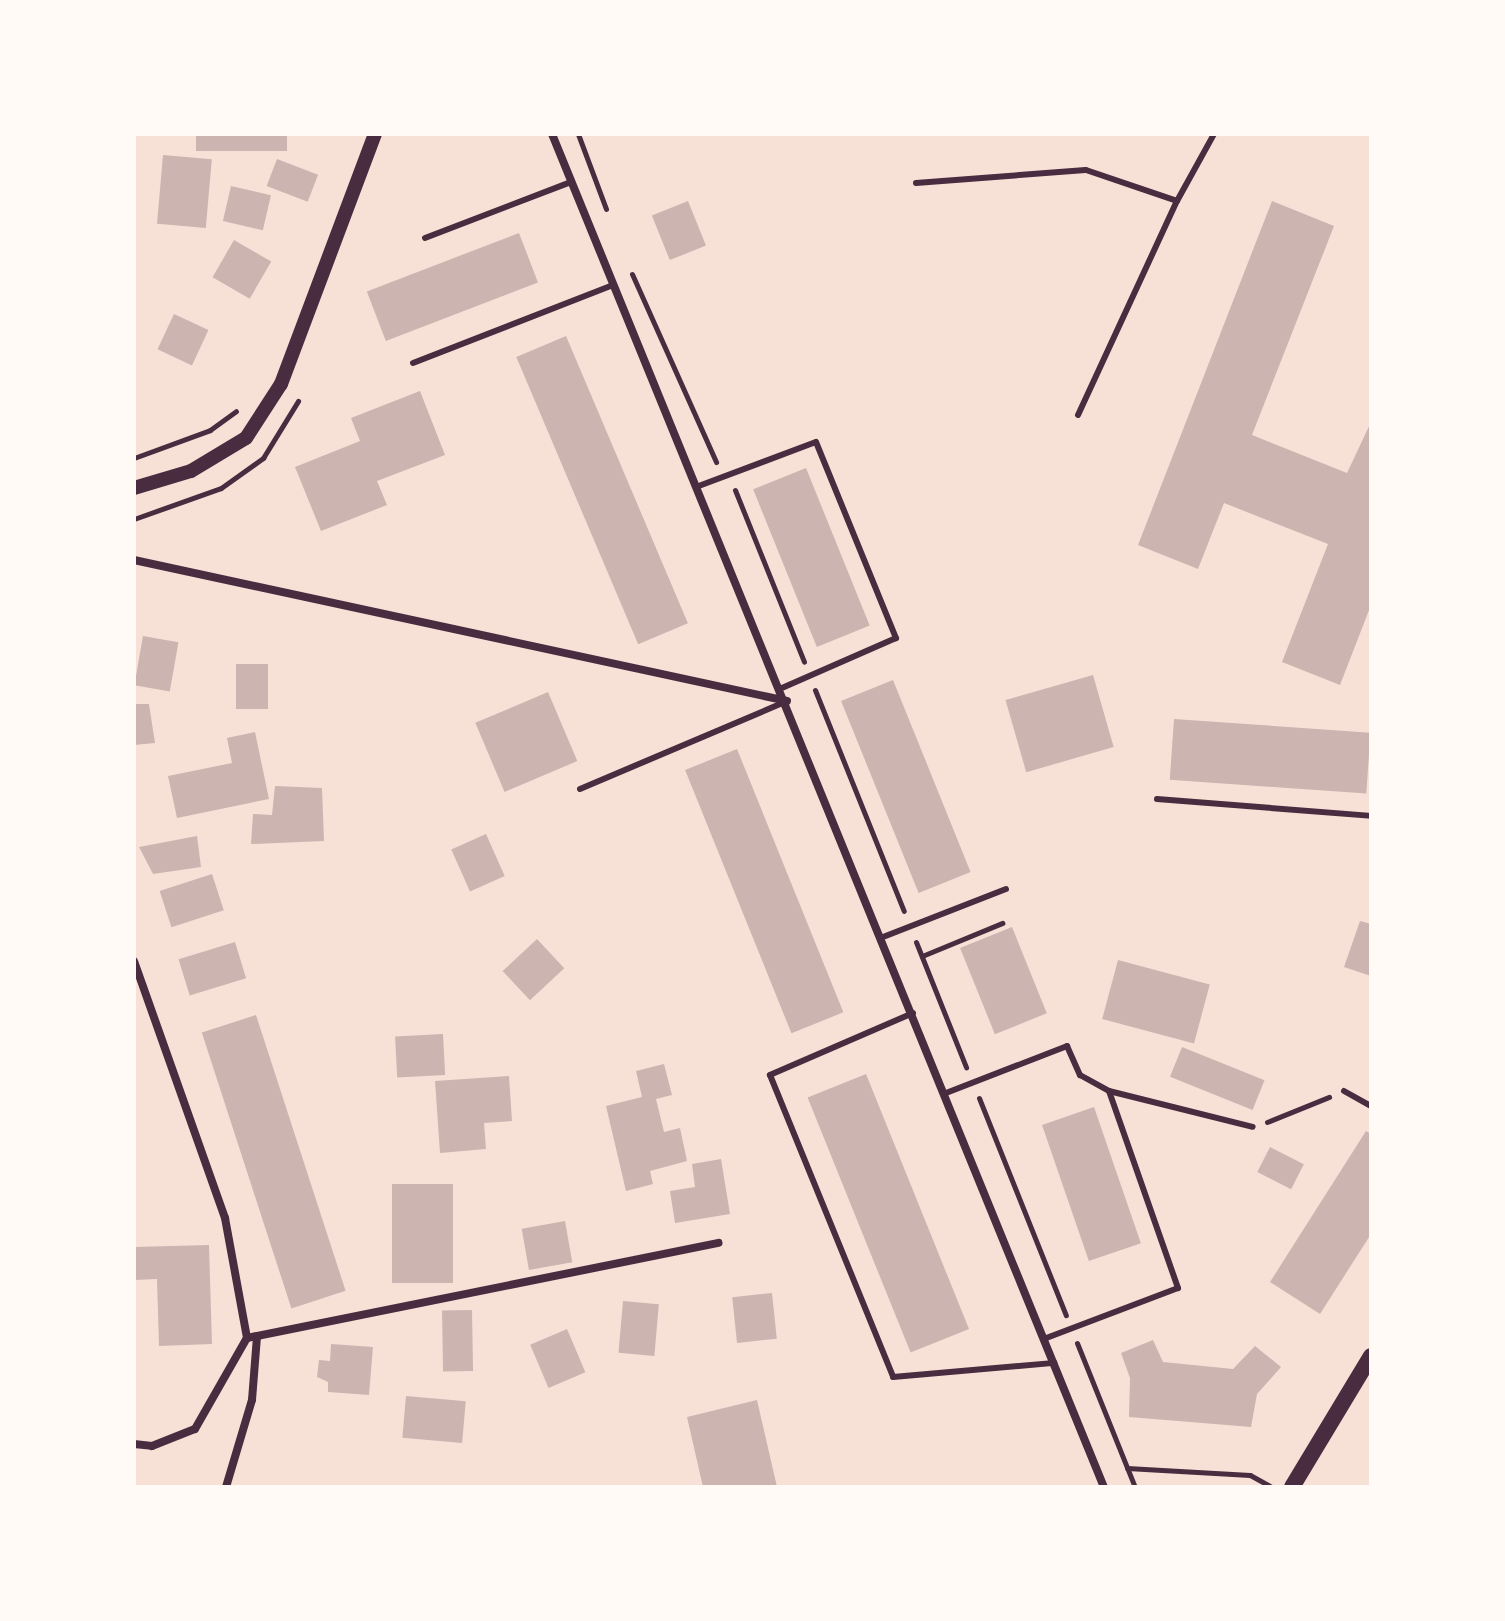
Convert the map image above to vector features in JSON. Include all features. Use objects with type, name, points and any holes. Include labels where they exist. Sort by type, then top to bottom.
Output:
[{"type":"main road","points":[[1292,1487],[1371,1356]]},
{"type":"street","points":[[134,488],[191,471],[246,438],[281,384],[375,134]]},
{"type":"street","points":[[552,134],[611,286],[782,688],[1104,1487]]},
{"type":"street","points":[[134,560],[787,701]]},
{"type":"street","points":[[134,961],[225,1218],[252,1337],[252,1400],[226,1487]]},
{"type":"street","points":[[134,1444],[152,1446],[195,1429],[252,1337],[719,1243]]},
{"type":"lane","points":[[1078,415],[1177,201],[1214,134]]},
{"type":"lane","points":[[916,183],[1086,170],[1177,201]]},
{"type":"lane","points":[[425,238],[571,182]]},
{"type":"lane","points":[[413,363],[611,286]]},
{"type":"lane","points":[[696,487],[816,442],[896,638],[782,688]]},
{"type":"lane","points":[[580,789],[787,701]]},
{"type":"lane","points":[[1157,799],[1371,816]]},
{"type":"lane","points":[[883,937],[1006,889]]},
{"type":"lane","points":[[913,1013],[770,1075],[893,1377],[1054,1363]]},
{"type":"lane","points":[[946,1093],[1067,1046],[1080,1075],[1109,1091],[1253,1127]]},
{"type":"lane","points":[[1044,1339],[1178,1288],[1109,1091]]},
{"type":"lane","points":[[1344,1091],[1371,1106]]},
{"type":"path","points":[[578,134],[608,215]]},
{"type":"path","points":[[631,272],[715,461],[729,476],[1135,1487]]},
{"type":"path","points":[[134,458],[210,430],[245,399]]},
{"type":"path","points":[[922,956],[1002,923]]},
{"type":"path","points":[[1253,1127],[1344,1091]]},
{"type":"path","points":[[1127,1468],[1250,1475],[1273,1487]]},
{"type":"building","points":[[196,134],[287,134],[287,151],[196,151]]},
{"type":"building","points":[[163,155],[212,159],[206,228],[157,224]]},
{"type":"building","points":[[277,159],[318,175],[308,202],[267,186]]},
{"type":"building","points":[[231,186],[271,195],[263,230],[223,221]]},
{"type":"building","points":[[688,201],[706,246],[670,260],[652,216]]},
{"type":"building","points":[[1272,201],[1334,226],[1252,435],[1347,473],[1371,422],[1371,605],[1340,685],[1282,662],[1328,544],[1224,503],[1198,569],[1138,545]]},
{"type":"building","points":[[519,233],[538,282],[386,341],[367,291]]},
{"type":"building","points":[[234,240],[271,262],[250,299],[213,277]]},
{"type":"building","points":[[174,314],[208,330],[192,365],[158,349]]},
{"type":"building","points":[[566,336],[688,623],[638,644],[516,357]]},
{"type":"building","points":[[420,391],[445,455],[377,481],[387,505],[321,531],[295,467],[360,441],[351,418]]},
{"type":"building","points":[[806,468],[870,626],[817,647],[753,489]]},
{"type":"building","points":[[143,636],[178,642],[170,691],[134,685]]},
{"type":"building","points":[[236,664],[268,664],[268,709],[236,709]]},
{"type":"building","points":[[1093,675],[1114,747],[1026,772],[1006,700]]},
{"type":"building","points":[[893,680],[971,872],[919,893],[841,701]]},
{"type":"building","points":[[548,692],[577,761],[505,792],[475,723]]},
{"type":"building","points":[[134,704],[149,704],[155,743],[134,745]]},
{"type":"building","points":[[1174,719],[1371,733],[1366,794],[1170,780]]},
{"type":"building","points":[[255,732],[269,799],[177,818],[168,776],[232,763],[227,738]]},
{"type":"building","points":[[737,749],[843,1012],[791,1033],[685,770]]},
{"type":"building","points":[[275,786],[322,788],[324,841],[251,844],[253,814],[272,815]]},
{"type":"building","points":[[486,834],[505,876],[470,891],[451,849]]},
{"type":"building","points":[[197,836],[201,867],[153,874],[139,847]]},
{"type":"building","points":[[212,874],[224,910],[171,927],[160,891]]},
{"type":"building","points":[[1360,921],[1371,924],[1371,976],[1344,967]]},
{"type":"building","points":[[1012,927],[1047,1013],[995,1034],[960,948]]},
{"type":"building","points":[[537,939],[564,968],[530,1000],[503,971]]},
{"type":"building","points":[[235,942],[246,978],[190,996],[179,959]]},
{"type":"building","points":[[1118,960],[1210,985],[1194,1044],[1102,1019]]},
{"type":"building","points":[[256,1015],[346,1291],[291,1308],[202,1033]]},
{"type":"building","points":[[443,1034],[445,1075],[397,1077],[395,1037]]},
{"type":"building","points":[[1182,1047],[1265,1080],[1253,1110],[1170,1077]]},
{"type":"building","points":[[664,1064],[672,1095],[656,1099],[664,1132],[680,1128],[687,1161],[650,1171],[653,1184],[626,1191],[606,1106],[642,1097],[636,1071]]},
{"type":"building","points":[[866,1074],[969,1329],[911,1353],[808,1098]]},
{"type":"building","points":[[509,1076],[512,1121],[484,1123],[486,1149],[440,1153],[435,1081]]},
{"type":"building","points":[[1094,1107],[1141,1243],[1089,1261],[1042,1125]]},
{"type":"building","points":[[1366,1131],[1371,1134],[1371,1234],[1320,1314],[1270,1282]]},
{"type":"building","points":[[1270,1147],[1304,1164],[1291,1189],[1257,1172]]},
{"type":"building","points":[[721,1159],[730,1214],[675,1223],[670,1191],[695,1187],[692,1164]]},
{"type":"building","points":[[392,1184],[453,1184],[453,1283],[392,1283]]},
{"type":"building","points":[[565,1221],[572,1262],[529,1270],[522,1229]]},
{"type":"building","points":[[209,1245],[212,1344],[159,1346],[157,1279],[134,1280],[134,1247]]},
{"type":"building","points":[[772,1293],[777,1339],[737,1343],[732,1297]]},
{"type":"building","points":[[623,1301],[659,1304],[654,1356],[618,1353]]},
{"type":"building","points":[[472,1310],[473,1371],[443,1372],[442,1311]]},
{"type":"building","points":[[567,1329],[585,1372],[549,1388],[530,1345]]},
{"type":"building","points":[[1153,1340],[1163,1362],[1233,1369],[1255,1346],[1281,1367],[1257,1394],[1251,1427],[1129,1417],[1130,1378],[1121,1353]]},
{"type":"building","points":[[331,1344],[373,1347],[369,1395],[328,1392],[328,1382],[317,1377],[319,1360],[330,1361]]},
{"type":"building","points":[[406,1396],[466,1401],[462,1443],[402,1438]]},
{"type":"building","points":[[757,1400],[777,1487],[703,1487],[687,1417]]}]
